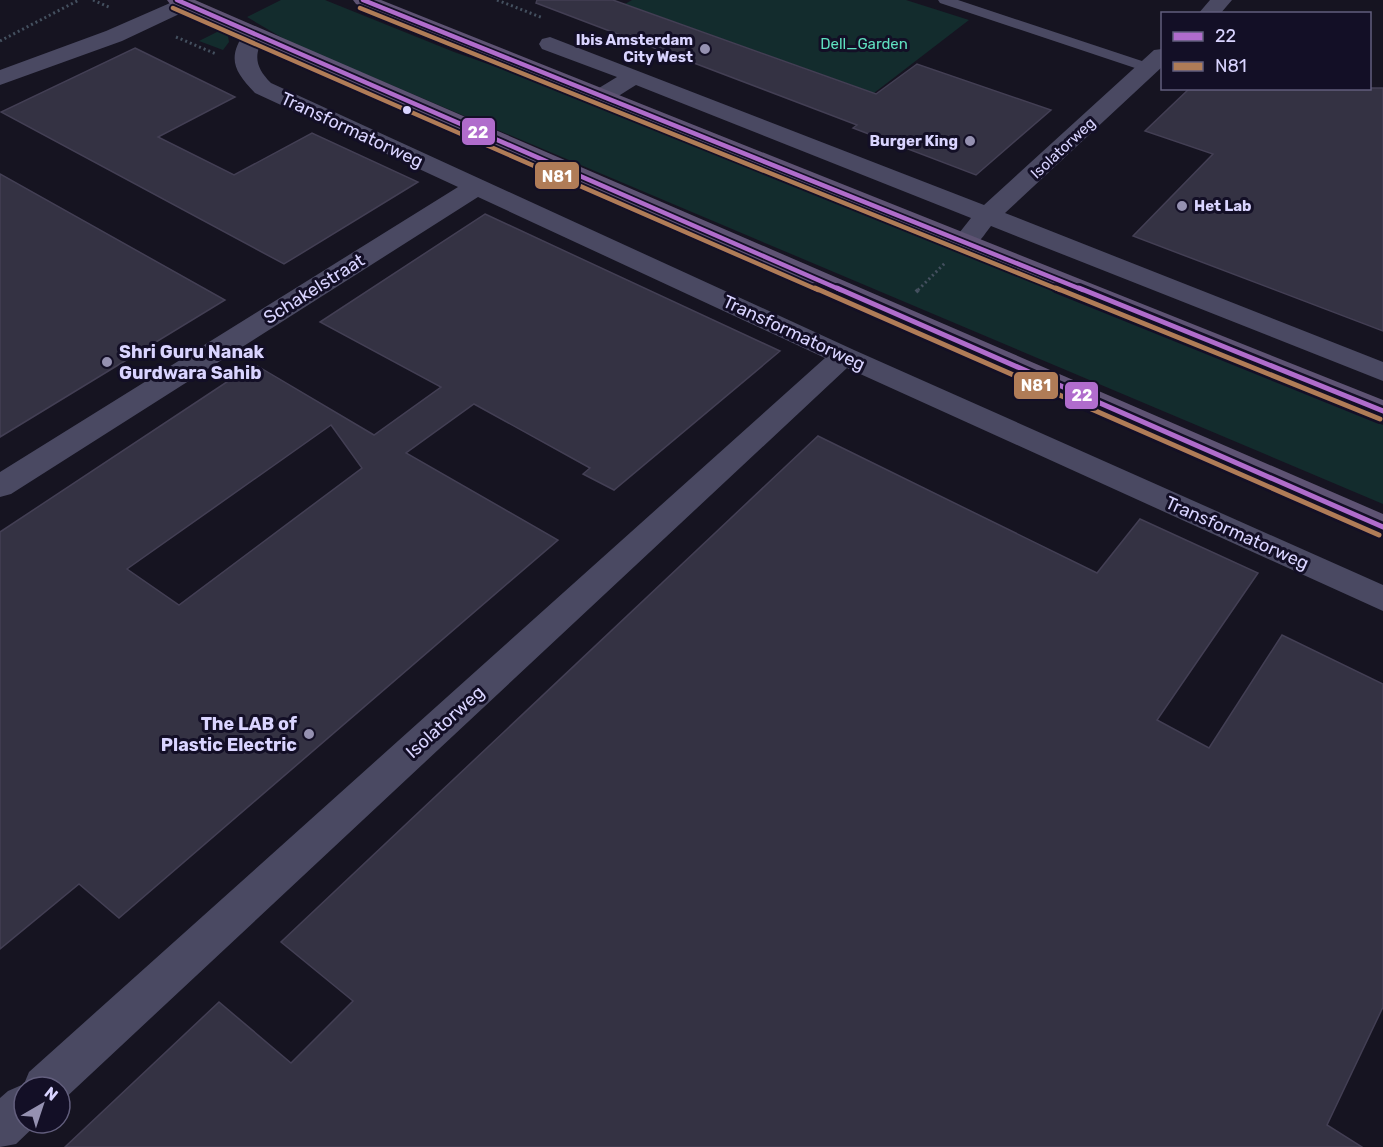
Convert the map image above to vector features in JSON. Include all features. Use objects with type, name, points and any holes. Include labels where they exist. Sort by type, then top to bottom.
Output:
[{"type":"main road","points":[[363,0],[1383,411]]},
{"type":"main road","points":[[181,2],[1383,527]]},
{"type":"street","points":[[1210,12],[1222,0]]},
{"type":"street","points":[[0,78],[114,36],[181,2]]},
{"type":"street","points":[[0,69],[88,23]]},
{"type":"street","name":"Transformatorweg","points":[[254,35],[248,44],[244,60],[250,75],[263,88],[844,356],[1383,599]]},
{"type":"street","points":[[550,44],[1383,372]]},
{"type":"street","name":"Isolatorweg","points":[[965,243],[987,215],[1011,196],[1156,61]]},
{"type":"street","points":[[602,96],[634,76]]},
{"type":"street","name":"Schakelstraat","points":[[0,486],[476,187]]},
{"type":"street","name":"Isolatorweg","points":[[58,1075],[844,356]]},
{"type":"street","points":[[0,1128],[12,1117]]},
{"type":"lane","points":[[945,0],[1156,61]]},
{"type":"lane","points":[[964,0],[975,10]]},
{"type":"path","points":[[0,41],[79,0]]},
{"type":"path","points":[[896,313],[965,243]]},
{"type":"green space","points":[[281,0],[325,0],[454,52],[553,87],[1383,425],[1383,504],[306,49],[247,17]]},
{"type":"green space","name":"Dell_Garden","points":[[632,0],[906,0],[969,20],[874,93],[625,4]]},
{"type":"green space","points":[[221,30],[228,36],[229,42],[223,50],[199,41]]},
{"type":"building","points":[[537,0],[613,0],[876,94],[917,64],[1051,110],[976,175],[853,128],[857,125],[536,3]]},
{"type":"building","points":[[135,48],[235,97],[158,137],[234,175],[312,133],[418,182],[284,264],[1,112]]},
{"type":"building","points":[[1371,88],[1383,88],[1383,331],[1133,236],[1213,154],[1145,131],[1188,90],[1371,90]]},
{"type":"building","points":[[0,174],[225,300],[0,437]]},
{"type":"building","points":[[485,214],[780,351],[614,490],[583,474],[590,468],[474,404],[406,453],[558,540],[119,918],[79,884],[0,949],[0,532],[254,364],[374,435],[441,387],[320,322]],"holes":[[[331,425],[362,468],[179,605],[127,569]]]},
{"type":"building","points":[[818,436],[1097,573],[1140,519],[1258,573],[1157,720],[1209,748],[1282,635],[1383,684],[1383,1007],[1327,1125],[1362,1147],[65,1147],[219,1002],[291,1063],[353,1001],[281,942]]},
{"type":"transit line","name":"22","points":[[177,0],[1383,527]]},
{"type":"transit line","name":"22","points":[[363,0],[1383,411]]},
{"type":"transit line","name":"N81","points":[[173,8],[1379,535]]},
{"type":"transit line","name":"N81","points":[[360,8],[1380,419]]},
{"type":"place","name":"Ibis Amsterdam City West","points":[[705,49]]},
{"type":"place","name":"Burger King","points":[[970,141]]},
{"type":"place","name":"Het Lab","points":[[1182,206]]},
{"type":"place","name":"Shri Guru Nanak Gurdwara Sahib","points":[[107,362]]},
{"type":"place","name":"The LAB of Plastic Electric","points":[[309,734]]}]
